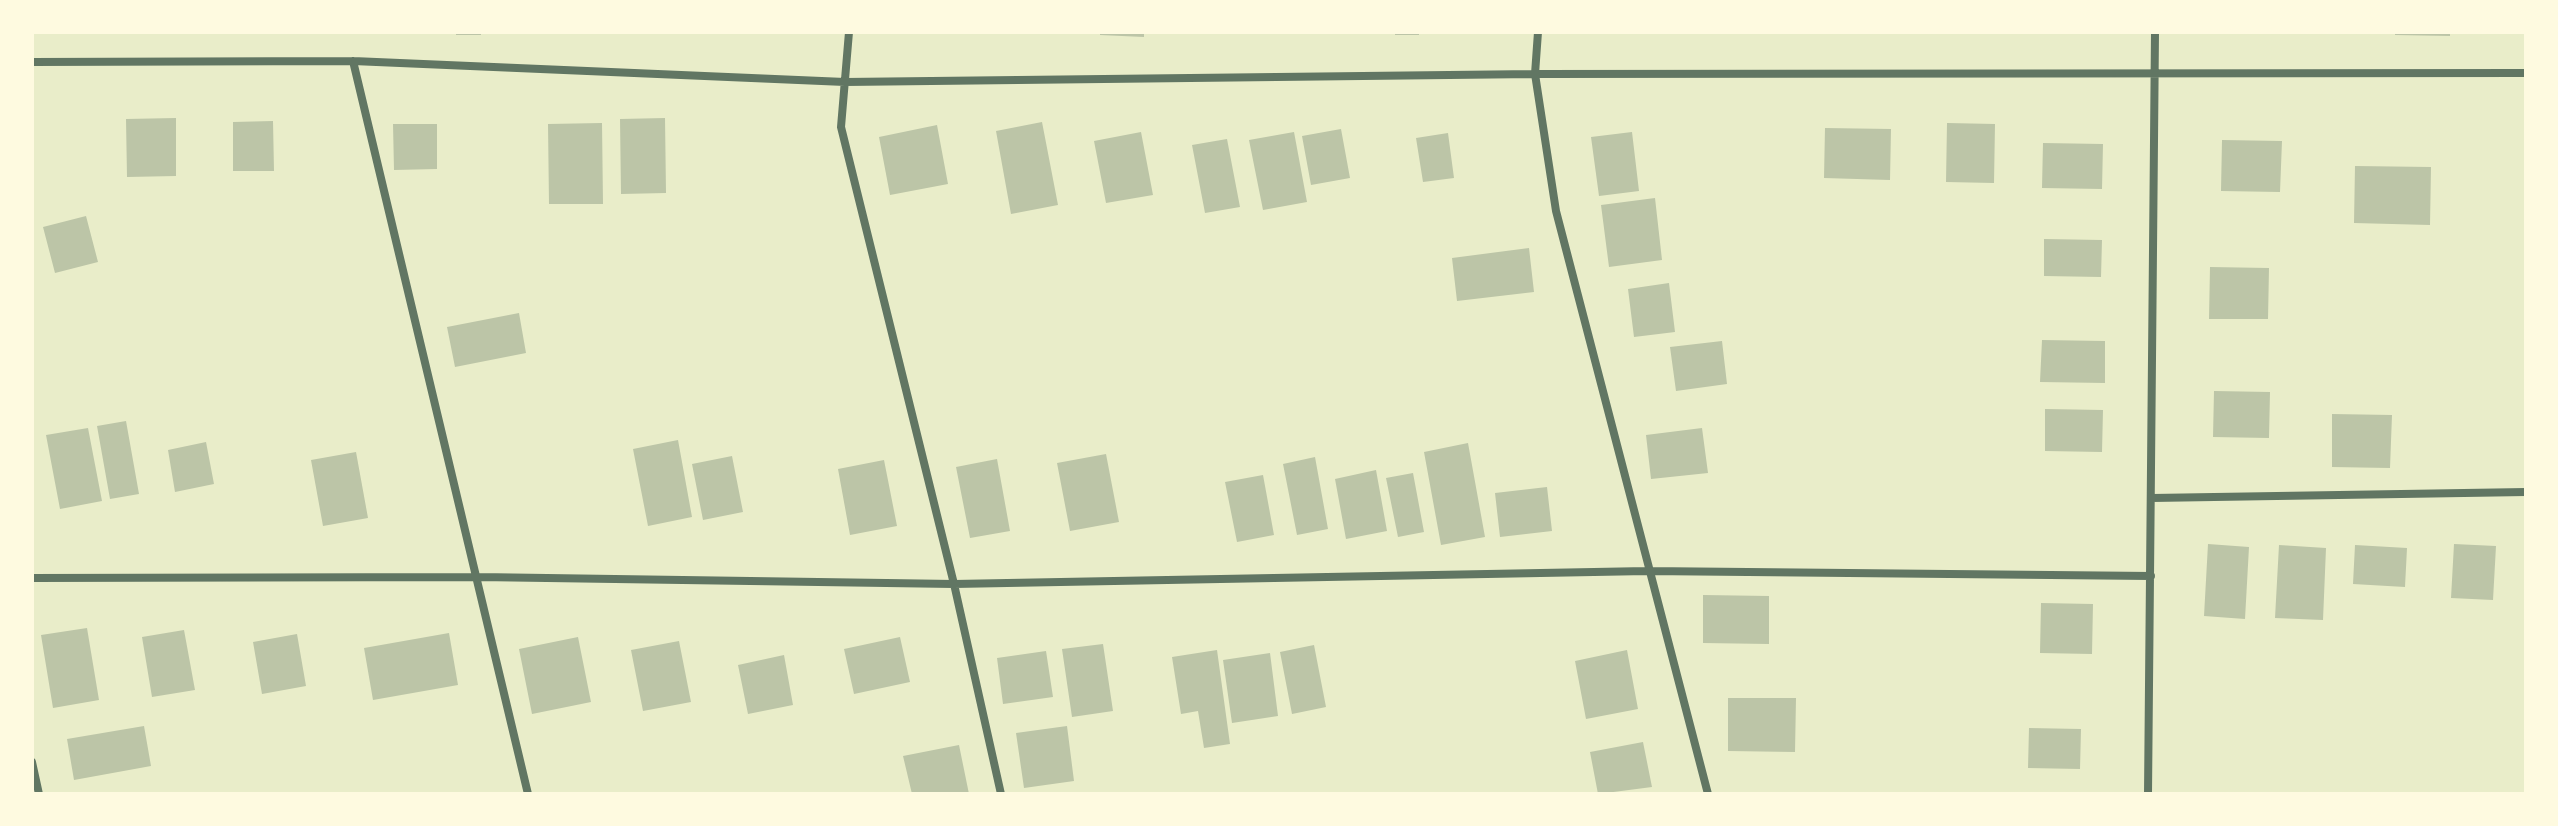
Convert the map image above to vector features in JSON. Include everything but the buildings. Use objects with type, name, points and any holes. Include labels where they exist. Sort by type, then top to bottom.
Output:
[{"type":"street","points":[[849,32],[841,127],[954,584],[1001,794]]},
{"type":"street","points":[[1538,32],[1535,74],[1556,211],[1647,571],[1708,794]]},
{"type":"street","points":[[2148,794],[2155,32]]},
{"type":"street","points":[[353,61],[479,577],[528,794]]},
{"type":"street","points":[[32,62],[353,61],[845,82],[1535,74],[2526,73]]},
{"type":"street","points":[[2152,498],[2526,492]]},
{"type":"street","points":[[32,578],[479,577],[954,584],[1647,571],[2151,576]]},
{"type":"street","points":[[32,762],[39,794]]}]
